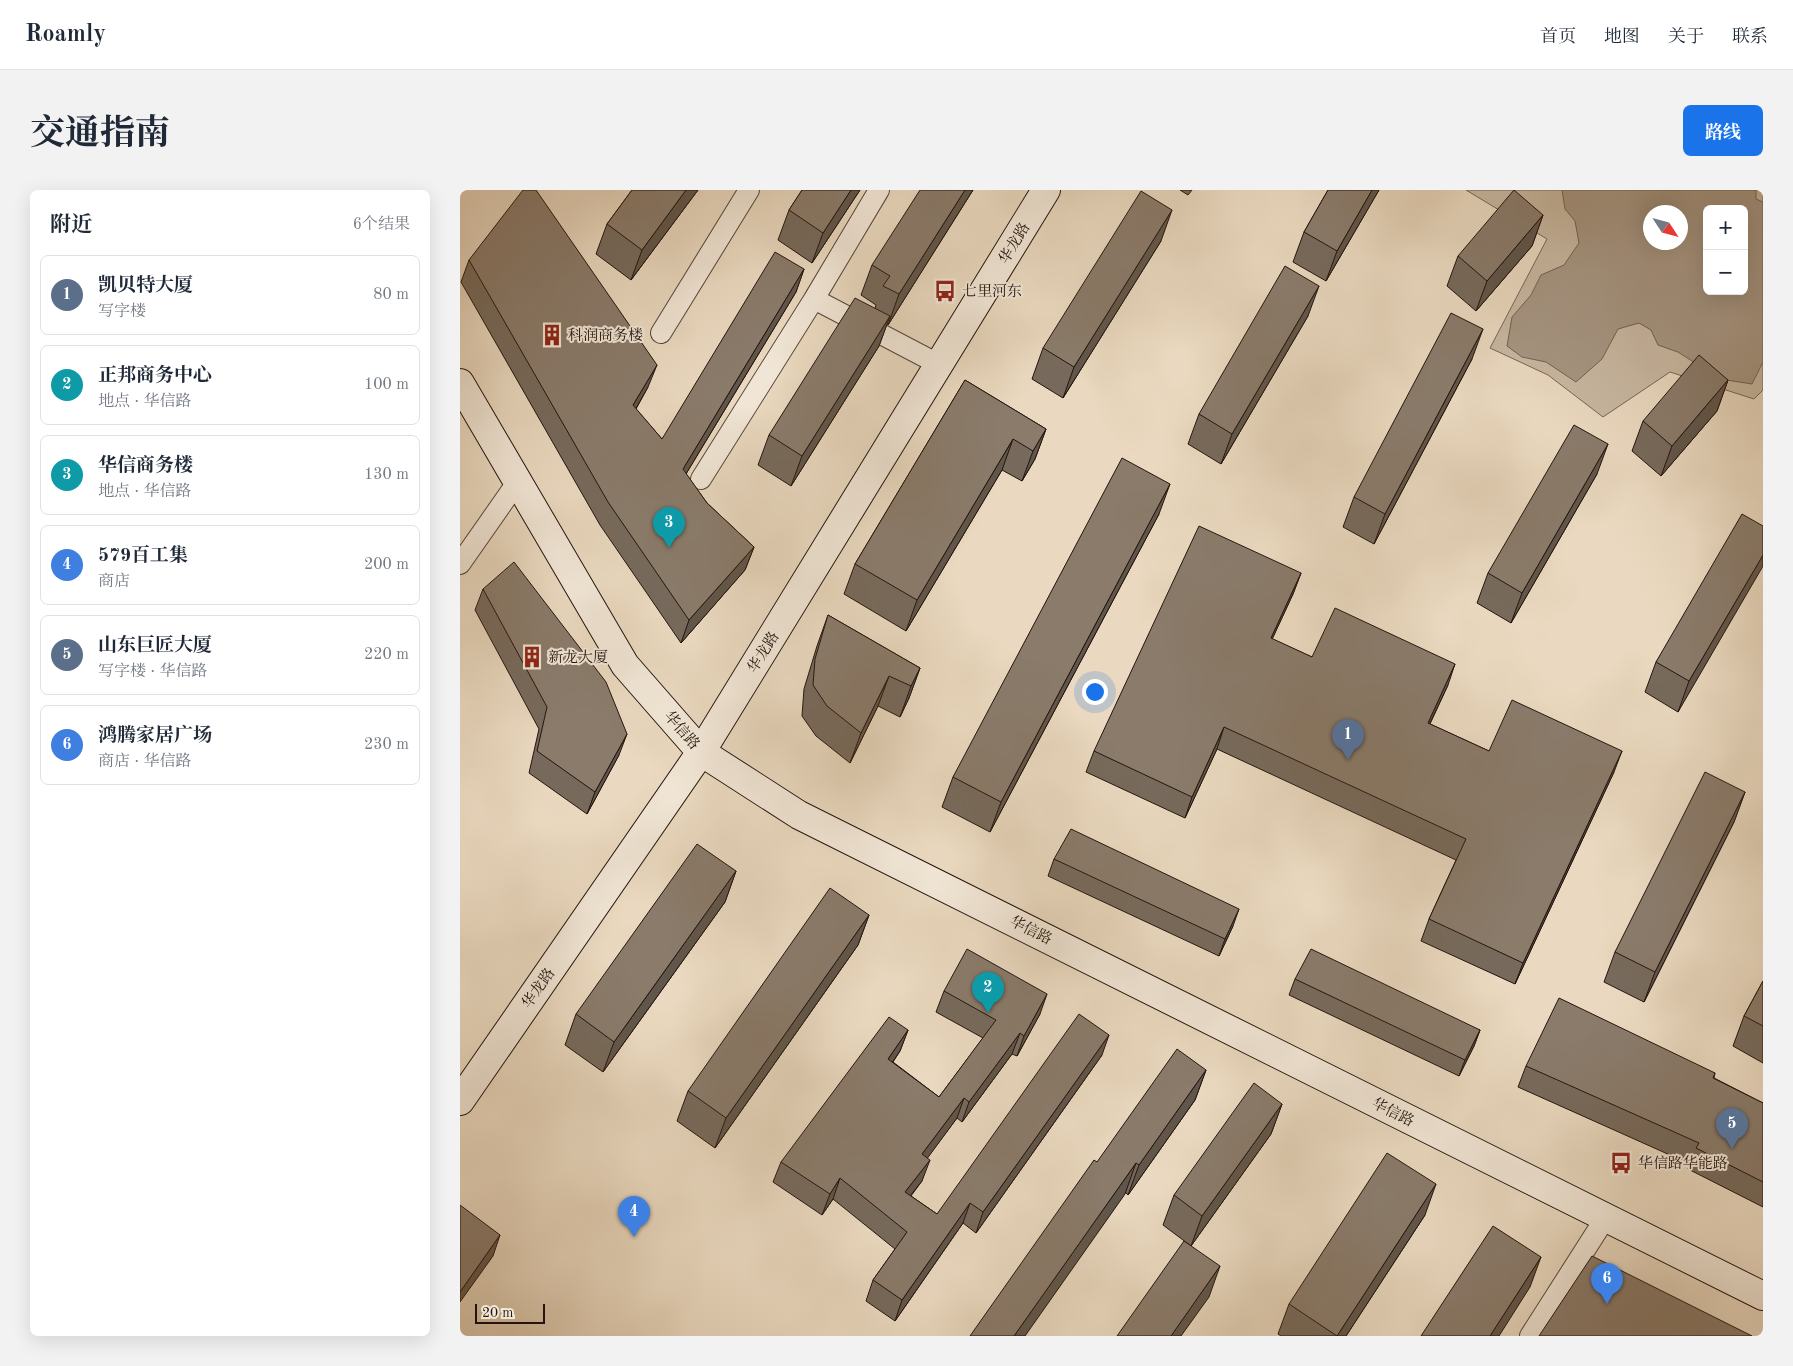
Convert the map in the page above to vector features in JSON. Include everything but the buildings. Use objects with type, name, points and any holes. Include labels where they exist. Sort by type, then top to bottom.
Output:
[{"type":"main road","name":"华龙路","points":[[460,1101],[700,752],[940,365],[1043,191]]},
{"type":"main road","name":"华信路","points":[[460,383],[625,665],[700,752],[799,815],[1763,1296]]},
{"type":"street","points":[[661,333],[749,190]]},
{"type":"street","points":[[701,479],[814,299],[879,190]]},
{"type":"street","points":[[814,299],[940,365]]},
{"type":"street","points":[[460,564],[518,481]]},
{"type":"street","points":[[1530,1336],[1606,1218]]},
{"type":"shaded area","points":[[1466,190],[1763,190],[1763,390],[1754,399],[1670,372],[1603,417],[1548,375],[1490,348],[1547,239]]},
{"type":"shaded area","points":[[1562,190],[1756,190],[1756,199],[1763,202],[1763,362],[1752,384],[1720,379],[1678,352],[1658,345],[1651,330],[1639,323],[1618,329],[1602,359],[1576,382],[1546,362],[1522,357],[1507,346],[1512,317],[1531,295],[1541,275],[1564,265],[1579,243],[1575,221],[1565,209]]},
{"type":"place","name":"七里河东","points":[[945,291]]},
{"type":"place","name":"科润商务楼","points":[[552,335]]},
{"type":"place","name":"华信商务楼","points":[[669,548]]},
{"type":"place","name":"新龙大厦","points":[[532,657]]},
{"type":"place","name":"凯贝特大厦","points":[[1348,760]]},
{"type":"place","name":"正邦商务中心","points":[[988,1013]]},
{"type":"place","name":"山东巨匠大厦","points":[[1732,1149]]},
{"type":"place","name":"华信路华能路","points":[[1621,1163]]},
{"type":"place","name":"579百工集","points":[[634,1237]]},
{"type":"place","name":"鸿腾家居广场","points":[[1607,1304]]}]
